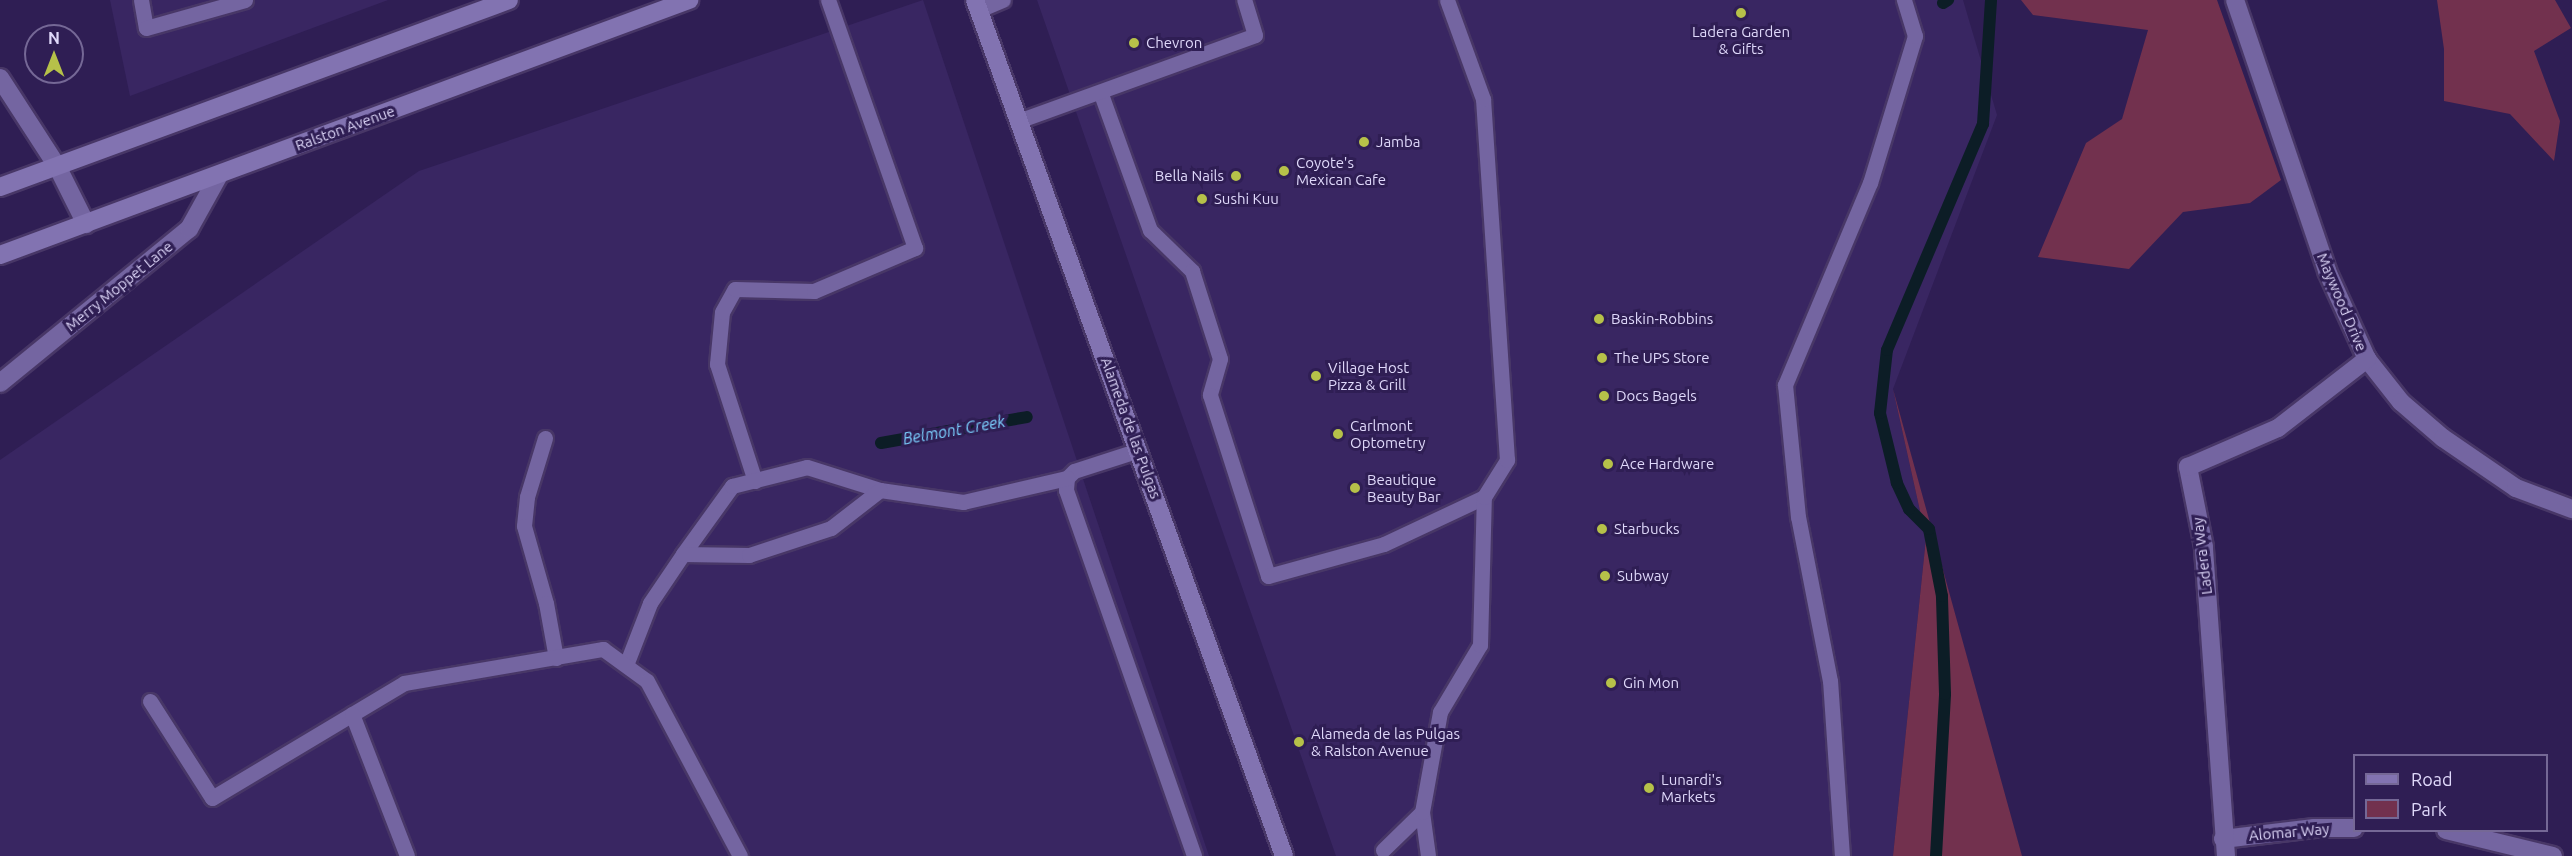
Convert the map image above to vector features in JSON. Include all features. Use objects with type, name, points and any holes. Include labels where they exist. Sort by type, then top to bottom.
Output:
[{"type":"main road","points":[[0,187],[509,0]]},
{"type":"main road","name":"Ralston Avenue","points":[[0,255],[689,0]]},
{"type":"main road","name":"Alameda de las Pulgas","points":[[977,5],[1284,856]]},
{"type":"street","name":"Maywood Drive","points":[[2235,0],[2327,271],[2367,359],[2401,402],[2443,438],[2516,488],[2572,509]]},
{"type":"street","points":[[0,78],[57,166],[86,224]]},
{"type":"street","name":"Merry Moppet Lane","points":[[0,383],[189,229],[199,216],[201,205],[219,175]]},
{"type":"street","name":"Ladera Way","points":[[2225,847],[2204,547],[2188,467],[2278,428],[2367,359]]},
{"type":"street","name":"Alomar Way","points":[[2225,847],[2314,828],[2353,828]]},
{"type":"street","points":[[2450,832],[2553,856]]},
{"type":"lane","points":[[141,0],[146,28],[245,0]]},
{"type":"lane","points":[[755,481],[717,364],[722,312],[735,289],[814,291],[915,248],[828,0]]},
{"type":"lane","points":[[977,5],[1003,0]]},
{"type":"lane","points":[[1018,121],[1101,94],[1255,35],[1244,0]]},
{"type":"lane","points":[[1428,856],[1422,812],[1440,712],[1480,645],[1484,497],[1507,460],[1483,99],[1447,0]]},
{"type":"lane","points":[[1842,856],[1830,681],[1798,517],[1785,385],[1881,149],[1915,36],[1904,0]]},
{"type":"lane","points":[[1101,94],[1150,230],[1192,271],[1220,359],[1210,395],[1268,576],[1384,544],[1484,497]]},
{"type":"lane","points":[[545,438],[528,497],[524,526],[546,603],[556,658]]},
{"type":"lane","points":[[626,665],[650,603],[732,486],[807,467],[880,490],[963,502],[1067,478],[1074,471],[1139,450]]},
{"type":"lane","points":[[1067,478],[1066,490],[1194,856]]},
{"type":"lane","points":[[683,554],[749,555],[831,528],[880,490]]},
{"type":"lane","points":[[150,701],[212,798],[404,683],[603,649],[647,681],[740,856]]},
{"type":"lane","points":[[352,714],[407,856]]},
{"type":"lane","points":[[1383,850],[1422,812]]},
{"type":"shaded area","points":[[110,0],[388,0],[130,96]]},
{"type":"shaded area","points":[[923,0],[1209,856],[0,856],[0,460],[419,171]]},
{"type":"shaded area","points":[[1037,0],[1963,0],[1997,115],[1893,389],[1926,538],[1893,856],[1336,856]]},
{"type":"green space","points":[[2021,0],[2217,0],[2281,180],[2250,203],[2183,212],[2129,269],[2038,257],[2086,143],[2122,119],[2148,30],[2033,15]]},
{"type":"green space","points":[[2437,0],[2555,0],[2571,28],[2534,51],[2560,121],[2554,161],[2510,114],[2444,101],[2444,49]]},
{"type":"green space","points":[[1893,389],[2022,856],[1893,856],[1926,538]]},
{"type":"waterway","name":"Belmont Creek","points":[[1943,3],[1948,0]]},
{"type":"waterway","points":[[1936,856],[1945,694],[1942,596],[1929,529],[1909,509],[1897,483],[1880,413],[1887,350],[1983,124],[1991,0]]},
{"type":"waterway","name":"Belmont Creek","points":[[881,443],[1027,417]]},
{"type":"place","name":"Ladera Garden & Gifts","points":[[1741,13]]},
{"type":"place","name":"Chevron","points":[[1134,43]]},
{"type":"place","name":"Jamba","points":[[1364,142]]},
{"type":"place","name":"Coyote's Mexican Cafe","points":[[1284,171]]},
{"type":"place","name":"Bella Nails","points":[[1236,176]]},
{"type":"place","name":"Sushi Kuu","points":[[1202,199]]},
{"type":"place","name":"Baskin-Robbins","points":[[1599,319]]},
{"type":"place","name":"The UPS Store","points":[[1602,358]]},
{"type":"place","name":"Village Host Pizza & Grill","points":[[1316,376]]},
{"type":"place","name":"Docs Bagels","points":[[1604,396]]},
{"type":"place","name":"Carlmont Optometry","points":[[1338,434]]},
{"type":"place","name":"Ace Hardware","points":[[1608,464]]},
{"type":"place","name":"Beautique Beauty Bar","points":[[1355,488]]},
{"type":"place","name":"Starbucks","points":[[1602,529]]},
{"type":"place","name":"Subway","points":[[1605,576]]},
{"type":"place","name":"Gin Mon","points":[[1611,683]]},
{"type":"place","name":"Alameda de las Pulgas & Ralston Avenue","points":[[1299,742]]},
{"type":"place","name":"Lunardi's Markets","points":[[1649,788]]}]
